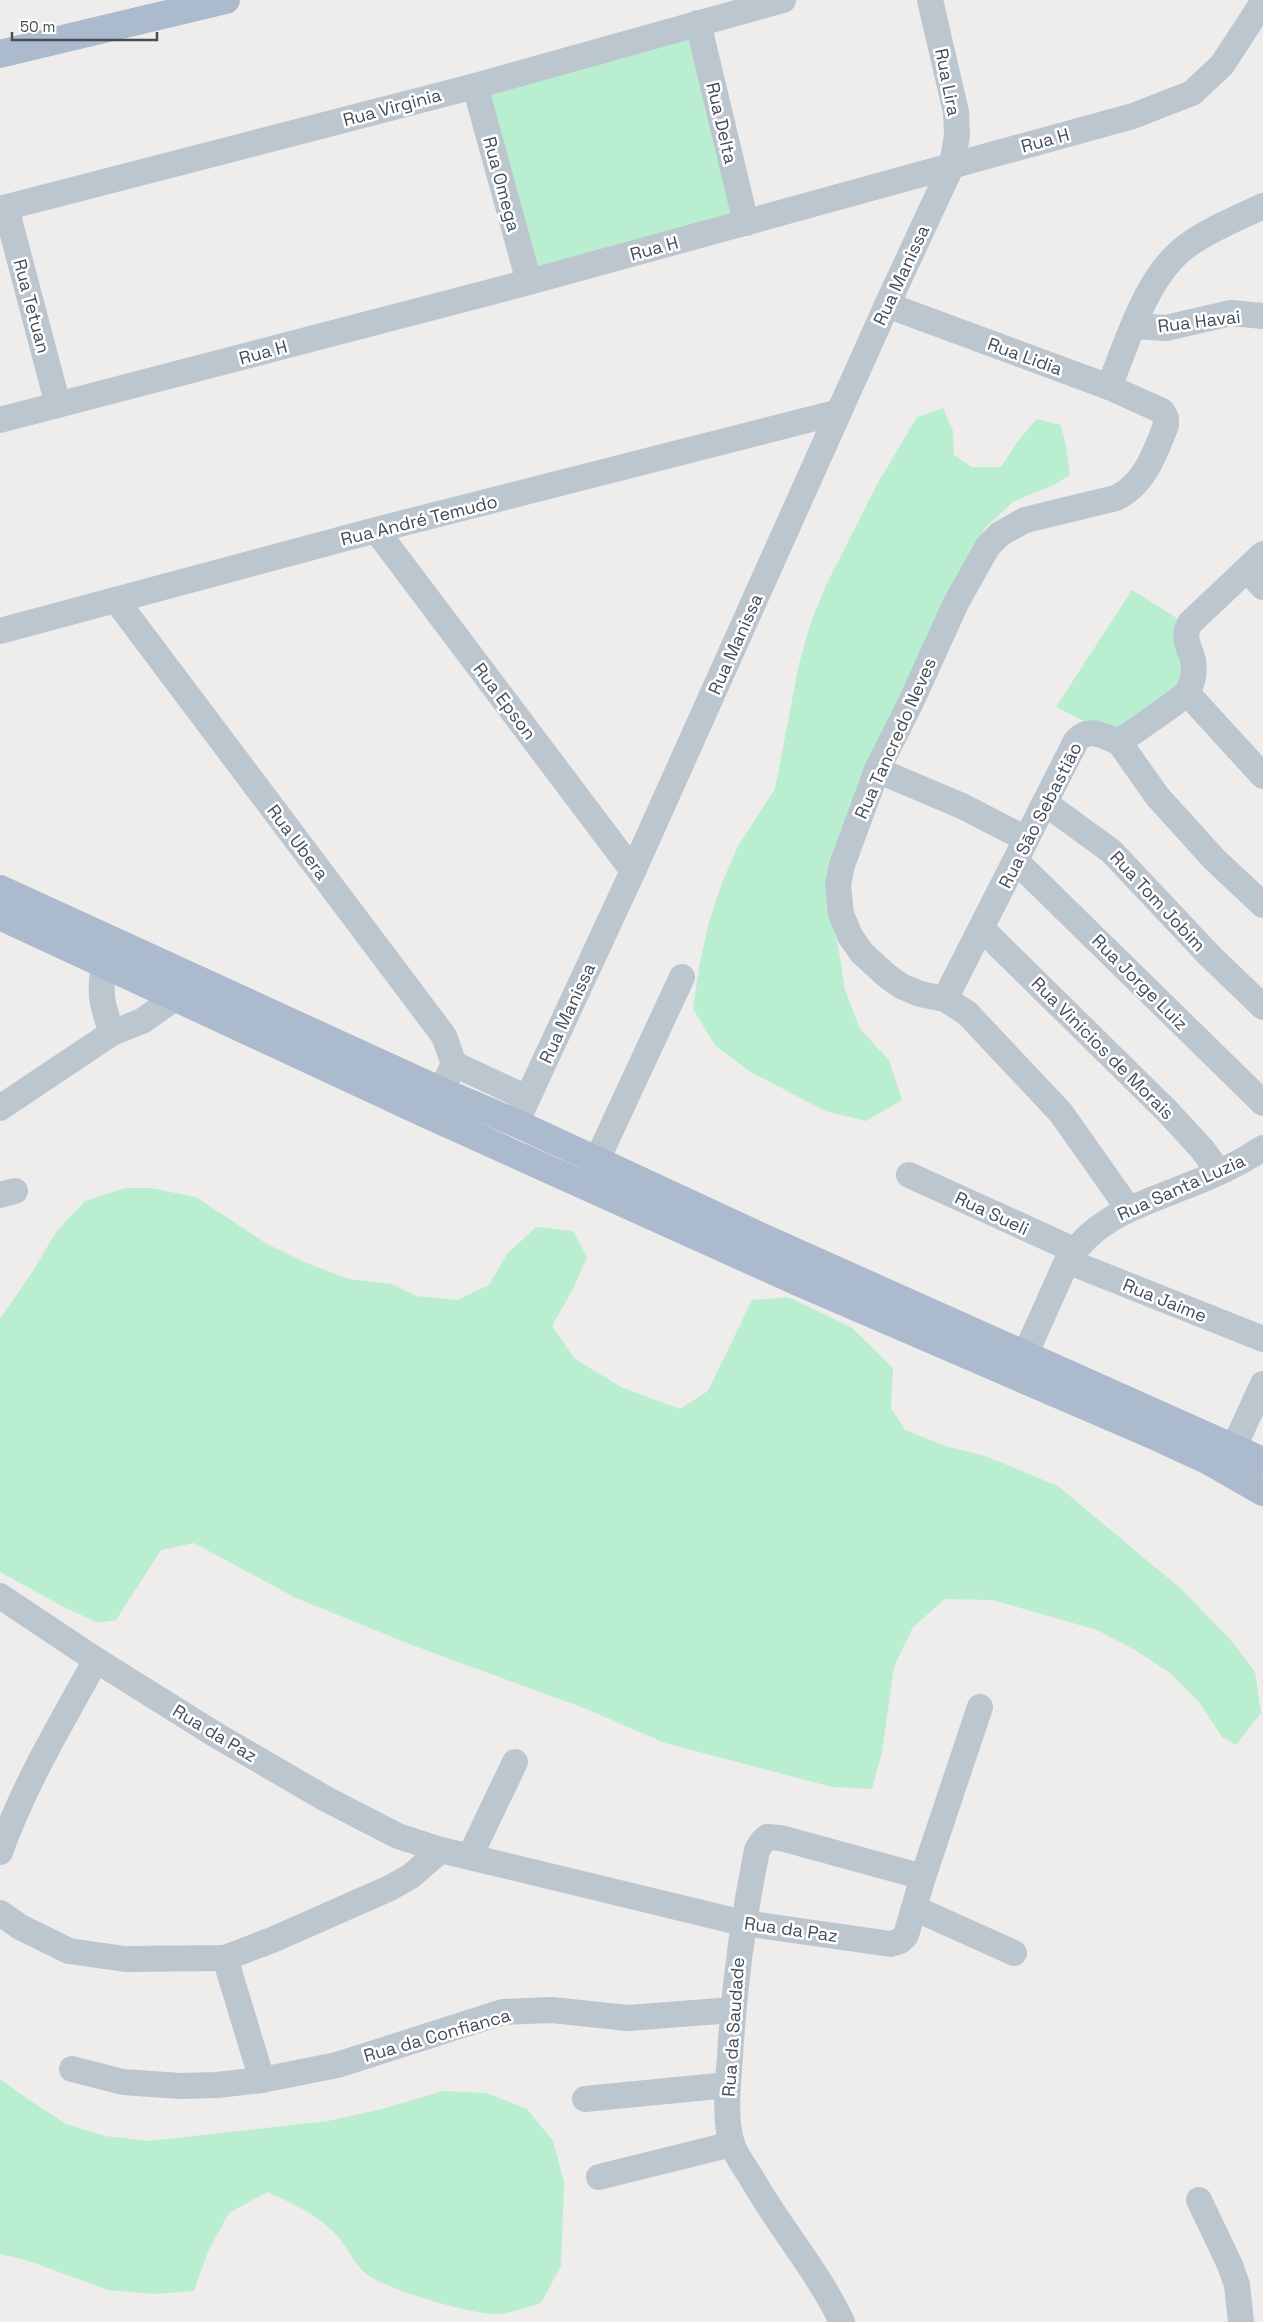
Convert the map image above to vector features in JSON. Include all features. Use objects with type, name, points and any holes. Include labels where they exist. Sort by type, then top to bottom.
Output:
[{"type":"main road","points":[[0,54],[226,0]]},
{"type":"main road","points":[[0,889],[441,1091],[521,1110],[597,1160],[1263,1461]]},
{"type":"main road","points":[[0,916],[436,1118],[798,1282],[1209,1461],[1263,1492]]},
{"type":"street","name":"Rua Virginia","points":[[3,209],[475,86],[783,0]]},
{"type":"street","name":"Rua Lira","points":[[930,0],[956,112],[957,136],[952,165]]},
{"type":"street","name":"Rua H","points":[[0,420],[529,282],[1133,116],[1192,94],[1222,65],[1263,2]]},
{"type":"street","name":"Rua Delta","points":[[698,23],[746,223]]},
{"type":"street","name":"Rua Omega","points":[[475,86],[529,282]]},
{"type":"street","name":"Rua Manissa","points":[[521,1110],[634,871],[887,305],[952,165]]},
{"type":"street","points":[[1109,387],[1139,313],[1162,271],[1188,245],[1263,206]]},
{"type":"street","name":"Rua Tetuan","points":[[3,209],[58,405]]},
{"type":"street","name":"Rua Lidia","points":[[887,305],[1109,387],[1162,411]]},
{"type":"street","name":"Rua Havai","points":[[1134,326],[1166,328],[1231,313],[1263,316]]},
{"type":"street","name":"Rua Tancredo Neves","points":[[1128,1208],[1061,1113],[967,1013],[945,999],[920,994],[887,976],[862,953],[850,936],[841,914],[838,884],[842,865],[877,770],[977,562],[988,546],[1000,534],[1024,520],[1116,498],[1136,486],[1144,474],[1166,425],[1166,418],[1162,411]]},
{"type":"street","name":"Rua André Temudo","points":[[0,631],[376,530],[839,412]]},
{"type":"street","name":"Rua Epson","points":[[376,530],[634,871]]},
{"type":"street","points":[[1258,570],[1190,624],[1186,631],[1194,672],[1187,693],[1119,742],[1157,796],[1214,858],[1263,904]]},
{"type":"street","name":"Rua Ubera","points":[[116,600],[444,1036],[454,1064]]},
{"type":"street","points":[[1187,693],[1263,776]]},
{"type":"street","name":"Rua Sāo Sebastiāo","points":[[945,999],[1076,741],[1081,734],[1088,732],[1119,742]]},
{"type":"street","name":"Rua Jorge Luiz","points":[[877,770],[962,806],[1021,850],[1263,1103]]},
{"type":"street","name":"Rua Tom Jobim","points":[[1045,803],[1111,851],[1210,956],[1263,1007]]},
{"type":"street","name":"Rua Vinicios de Morais","points":[[982,929],[1167,1111],[1202,1149],[1219,1172]]},
{"type":"street","points":[[104,965],[100,988],[103,1008],[112,1033]]},
{"type":"street","points":[[597,1160],[682,977]]},
{"type":"street","points":[[0,1108],[112,1033],[142,1021],[175,998]]},
{"type":"street","points":[[441,1091],[454,1064],[521,1110]]},
{"type":"street","name":"Rua Santa Luzia","points":[[1025,1355],[1071,1255],[1110,1218],[1128,1208],[1219,1172],[1263,1148]]},
{"type":"street","name":"Rua Sueli","points":[[909,1175],[1071,1255]]},
{"type":"street","name":"Rua Jaime","points":[[1071,1255],[1263,1340]]},
{"type":"street","points":[[1233,1449],[1263,1384]]},
{"type":"street","name":"Rua da Paz","points":[[0,1596],[96,1660],[216,1735],[356,1816],[398,1836],[441,1850],[743,1923],[891,1944],[900,1941],[906,1935],[923,1877],[980,1707]]},
{"type":"street","points":[[0,1852],[48,1744],[96,1660]]},
{"type":"street","points":[[470,1856],[515,1762]]},
{"type":"street","name":"Rua da Saudade","points":[[842,2322],[795,2245],[758,2190],[732,2144],[727,2108],[728,2085],[733,2010],[743,1923],[757,1850],[767,1837],[781,1838],[923,1877]]},
{"type":"street","points":[[0,1912],[20,1927],[69,1950],[125,1959],[226,1958],[272,1940],[390,1888],[411,1876],[441,1850]]},
{"type":"street","points":[[914,1908],[1014,1954]]},
{"type":"street","points":[[226,1958],[262,2080]]},
{"type":"street","name":"Rua da Confianca","points":[[72,2069],[123,2082],[180,2086],[217,2085],[262,2080],[337,2065],[503,2012],[552,2010],[628,2018],[733,2010]]},
{"type":"street","points":[[586,2099],[728,2085]]},
{"type":"street","points":[[599,2177],[732,2144]]},
{"type":"street","points":[[1199,2200],[1234,2278],[1241,2322]]},
{"type":"green space","points":[[698,23],[746,223],[529,282],[475,86]]},
{"type":"green space","points":[[943,408],[953,431],[954,455],[972,467],[1001,467],[1036,419],[1061,425],[1070,475],[1054,485],[1014,501],[984,529],[967,560],[828,909],[838,946],[845,990],[860,1029],[889,1060],[902,1100],[866,1121],[825,1111],[749,1071],[715,1045],[693,1009],[699,967],[708,926],[721,885],[738,846],[775,789],[799,664],[811,622],[826,585],[879,481],[917,417]]},
{"type":"green space","points":[[1132,590],[1183,622],[1183,681],[1121,731],[1096,725],[1056,707]]},
{"type":"green space","points":[[125,1188],[150,1188],[196,1197],[267,1244],[304,1262],[349,1279],[391,1284],[416,1296],[457,1300],[489,1285],[507,1254],[536,1227],[573,1231],[587,1257],[572,1291],[552,1326],[574,1358],[621,1387],[680,1409],[708,1391],[752,1300],[788,1297],[851,1327],[893,1368],[891,1408],[905,1430],[945,1446],[985,1456],[1058,1486],[1181,1589],[1230,1639],[1255,1672],[1261,1713],[1236,1745],[1222,1737],[1200,1703],[1169,1672],[1135,1650],[1097,1630],[993,1600],[945,1599],[913,1627],[894,1667],[882,1752],[872,1789],[832,1787],[665,1743],[584,1708],[412,1645],[296,1598],[194,1543],[161,1550],[116,1620],[98,1623],[62,1606],[0,1572],[0,1319],[33,1271],[56,1232],[85,1201]]},
{"type":"green space","points":[[0,2079],[66,2124],[105,2136],[149,2141],[328,2121],[382,2109],[443,2091],[486,2093],[527,2109],[553,2141],[564,2182],[561,2266],[541,2303],[500,2314],[471,2311],[451,2306],[409,2294],[365,2273],[333,2231],[316,2217],[267,2192],[229,2213],[208,2251],[194,2291],[152,2294],[108,2290],[26,2260],[0,2254]]}]
